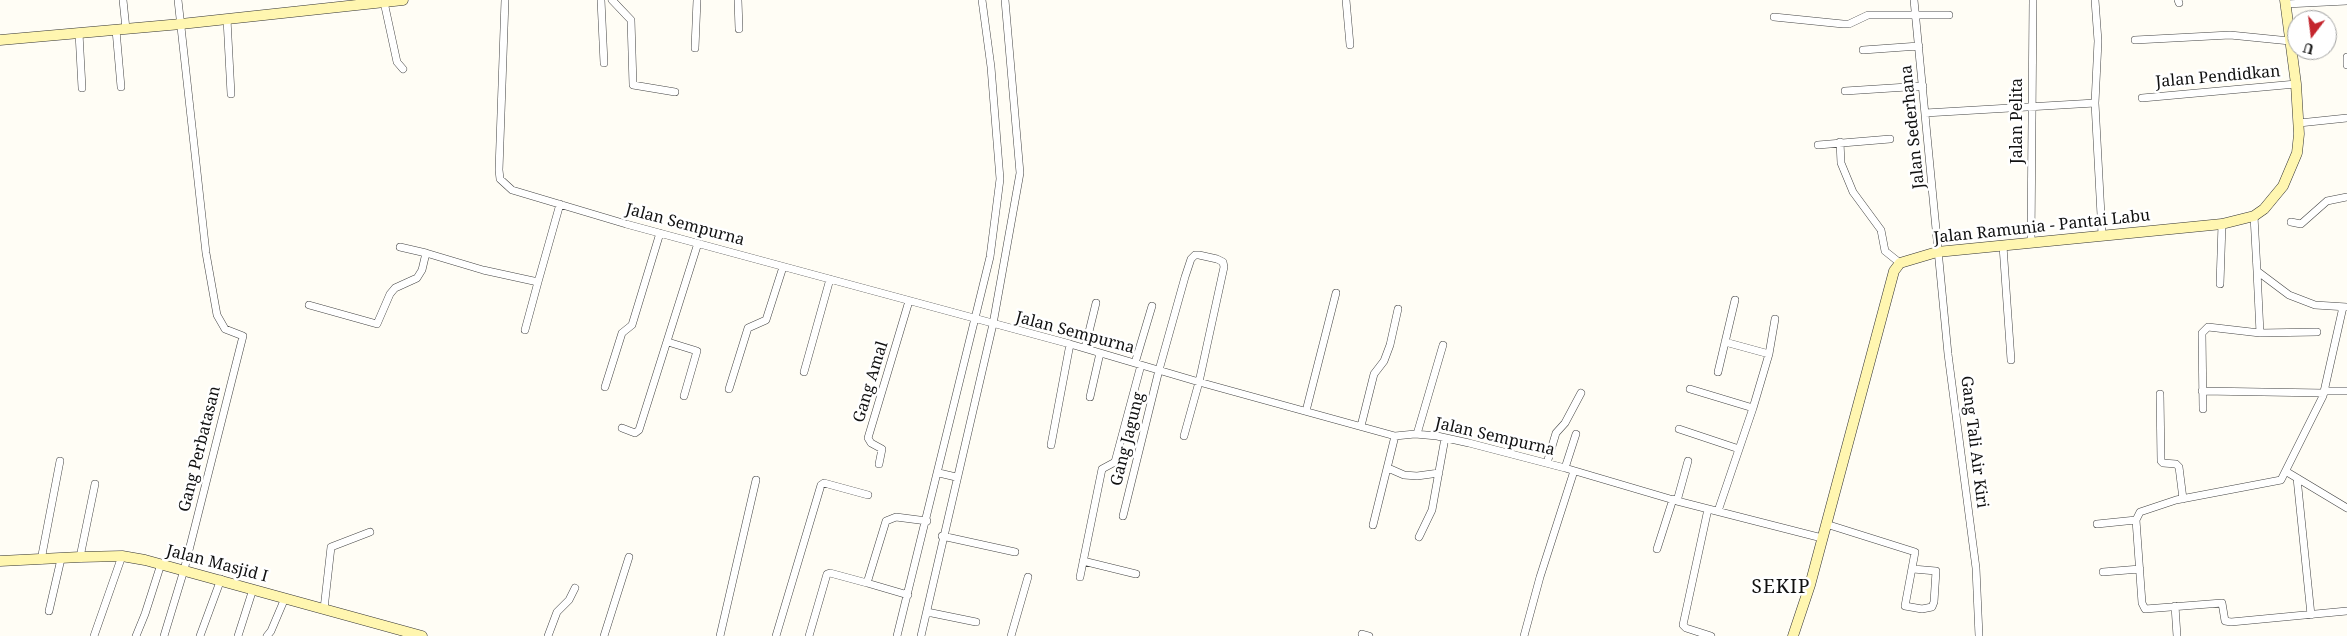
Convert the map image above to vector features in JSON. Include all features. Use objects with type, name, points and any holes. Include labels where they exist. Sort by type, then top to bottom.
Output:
[{"type":"main road","points":[[0,40],[181,24],[404,0]]},
{"type":"main road","name":"Jalan Ramunia - Pantai Labu","points":[[2285,2],[2287,18]]},
{"type":"main road","name":"Jalan Ramunia - Pantai Labu","points":[[1900,263],[1937,252],[2102,234],[2222,224],[2254,216],[2264,209],[2283,186],[2297,153],[2299,123],[2293,60]]},
{"type":"main road","points":[[1793,636],[1810,584],[1894,271],[1900,263]]},
{"type":"main road","name":"Jalan Masjid I","points":[[0,561],[122,556],[221,579],[422,636]]},
{"type":"street","points":[[120,87],[123,0]]},
{"type":"street","points":[[178,0],[181,24]]},
{"type":"street","name":"Jalan Sempurna","points":[[505,0],[499,170],[500,179],[512,190],[660,233],[1085,348],[1199,382],[1395,436],[1417,434],[1445,438],[1547,463],[1675,500],[1822,538]]},
{"type":"street","points":[[601,0],[604,63]]},
{"type":"street","points":[[612,0],[630,20],[632,85],[676,92]]},
{"type":"street","points":[[695,48],[697,0]]},
{"type":"street","points":[[738,0],[739,29]]},
{"type":"street","points":[[898,636],[940,473],[977,320],[990,257],[1000,179],[991,67],[982,0]]},
{"type":"street","points":[[921,636],[954,477],[991,324],[1020,173],[1006,0]]},
{"type":"street","points":[[1346,0],[1350,45]]},
{"type":"street","name":"Jalan Sederhana","points":[[1914,0],[1937,252]]},
{"type":"street","name":"Jalan Pelita","points":[[2031,242],[2030,107],[2033,0]]},
{"type":"street","points":[[2095,0],[2098,41],[2095,103],[2102,234]]},
{"type":"street","points":[[2285,2],[2347,1]]},
{"type":"street","points":[[384,2],[397,62],[403,69]]},
{"type":"street","points":[[1774,17],[1849,24],[1868,15],[1949,15]]},
{"type":"street","points":[[227,19],[231,94]]},
{"type":"street","name":"Gang Perbatasan","points":[[164,636],[184,570],[242,336],[225,328],[218,315],[206,253],[181,24]]},
{"type":"street","points":[[79,33],[82,88]]},
{"type":"street","points":[[2135,40],[2230,35],[2287,41]]},
{"type":"street","points":[[1863,50],[1918,46]]},
{"type":"street","points":[[2347,57],[2347,65]]},
{"type":"street","name":"Jalan Pendidkan","points":[[2142,98],[2296,84]]},
{"type":"street","points":[[1845,91],[1923,86]]},
{"type":"street","points":[[1925,113],[2095,103]]},
{"type":"street","points":[[2299,123],[2347,118]]},
{"type":"street","points":[[1818,145],[1890,139]]},
{"type":"street","points":[[1840,142],[1841,163],[1853,192],[1881,230],[1885,251],[1900,263]]},
{"type":"street","points":[[2291,222],[2301,224],[2327,201],[2347,197]]},
{"type":"street","points":[[525,330],[560,204]]},
{"type":"street","points":[[2254,216],[2260,333]]},
{"type":"street","points":[[2220,284],[2222,224]]},
{"type":"street","points":[[605,387],[622,333],[632,325],[660,233]]},
{"type":"street","points":[[622,428],[638,432],[698,243]]},
{"type":"street","points":[[2003,246],[2011,360]]},
{"type":"street","points":[[400,247],[483,270],[538,282]]},
{"type":"street","name":"Gang Tali Air Kiri","points":[[1937,252],[1976,568],[1979,636]]},
{"type":"street","points":[[309,305],[377,324],[390,294],[396,288],[417,278],[422,270],[426,253]]},
{"type":"street","name":"Gang Jagung","points":[[1123,516],[1159,370],[1191,259],[1195,255],[1223,262],[1224,267],[1199,382]]},
{"type":"street","points":[[729,389],[748,328],[764,323],[766,320],[783,267]]},
{"type":"street","points":[[2257,271],[2289,295],[2315,305],[2345,307],[2324,392],[2287,472],[2281,480],[2275,483],[2183,499],[2140,512],[2136,520],[2143,607],[2149,609],[2222,603],[2226,621],[2231,622],[2347,610]]},
{"type":"street","points":[[804,372],[830,279]]},
{"type":"street","points":[[1306,410],[1336,293]]},
{"type":"street","points":[[1718,372],[1736,300]]},
{"type":"street","name":"Gang Amal","points":[[879,464],[882,449],[871,443],[868,438],[909,301]]},
{"type":"street","points":[[1085,348],[1096,302]]},
{"type":"street","points":[[1080,577],[1102,469],[1115,462],[1152,306]]},
{"type":"street","points":[[1361,426],[1372,378],[1384,360],[1390,345],[1398,309]]},
{"type":"street","points":[[1718,511],[1754,408],[1769,354],[1775,319]]},
{"type":"street","points":[[2203,409],[2202,333],[2204,329],[2208,327],[2260,333],[2317,332]]},
{"type":"street","points":[[668,342],[697,351],[684,396]]},
{"type":"street","points":[[1725,342],[1769,354]]},
{"type":"street","points":[[1050,445],[1070,344]]},
{"type":"street","points":[[1417,434],[1442,345]]},
{"type":"street","points":[[1090,397],[1100,353]]},
{"type":"street","points":[[1184,436],[1199,382]]},
{"type":"street","points":[[1690,389],[1754,408]]},
{"type":"street","points":[[2202,391],[2347,391]]},
{"type":"street","points":[[1547,463],[1556,433],[1564,424],[1581,393]]},
{"type":"street","points":[[2160,394],[2161,461],[2163,463],[2176,464],[2179,467],[2183,499]]},
{"type":"street","points":[[1679,429],[1739,449]]},
{"type":"street","points":[[1565,468],[1576,434]]},
{"type":"street","points":[[1373,525],[1395,436]]},
{"type":"street","points":[[1419,537],[1432,510],[1445,438]]},
{"type":"street","points":[[41,560],[60,461]]},
{"type":"street","points":[[1657,549],[1688,462]]},
{"type":"street","points":[[1388,468],[1404,475],[1417,476],[1439,473]]},
{"type":"street","points":[[1524,636],[1540,577],[1574,471]]},
{"type":"street","points":[[2287,472],[2347,508]]},
{"type":"street","points":[[940,473],[954,477]]},
{"type":"street","points":[[2297,478],[2311,615]]},
{"type":"street","points":[[720,636],[756,480]]},
{"type":"street","points":[[80,557],[95,484]]},
{"type":"street","points":[[776,636],[821,485],[824,484],[868,495]]},
{"type":"street","points":[[1708,509],[1683,625],[1711,636]]},
{"type":"street","points":[[867,583],[886,520],[896,517],[927,522]]},
{"type":"street","points":[[2097,524],[2136,520]]},
{"type":"street","points":[[1826,524],[1913,551],[1916,554],[1905,606],[1922,610],[1932,608],[1936,571],[1913,569]]},
{"type":"street","points":[[324,609],[331,547],[370,532]]},
{"type":"street","points":[[942,536],[1015,552]]},
{"type":"street","points":[[94,636],[122,556]]},
{"type":"street","points":[[604,636],[629,557]]},
{"type":"street","points":[[49,611],[61,559]]},
{"type":"street","points":[[1083,561],[1136,574]]},
{"type":"street","points":[[136,636],[161,564]]},
{"type":"street","points":[[2103,572],[2140,568]]},
{"type":"street","points":[[809,636],[827,574],[830,573],[908,595]]},
{"type":"street","points":[[1012,636],[1028,577]]},
{"type":"street","points":[[200,636],[221,579]]},
{"type":"street","points":[[548,636],[557,612],[569,600],[574,588]]},
{"type":"street","points":[[238,636],[253,589]]},
{"type":"street","points":[[267,636],[285,598]]},
{"type":"street","points":[[2175,606],[2177,636]]},
{"type":"street","points":[[927,612],[976,622]]},
{"type":"district","name":"SEKIP","points":[[1781,588]]}]
